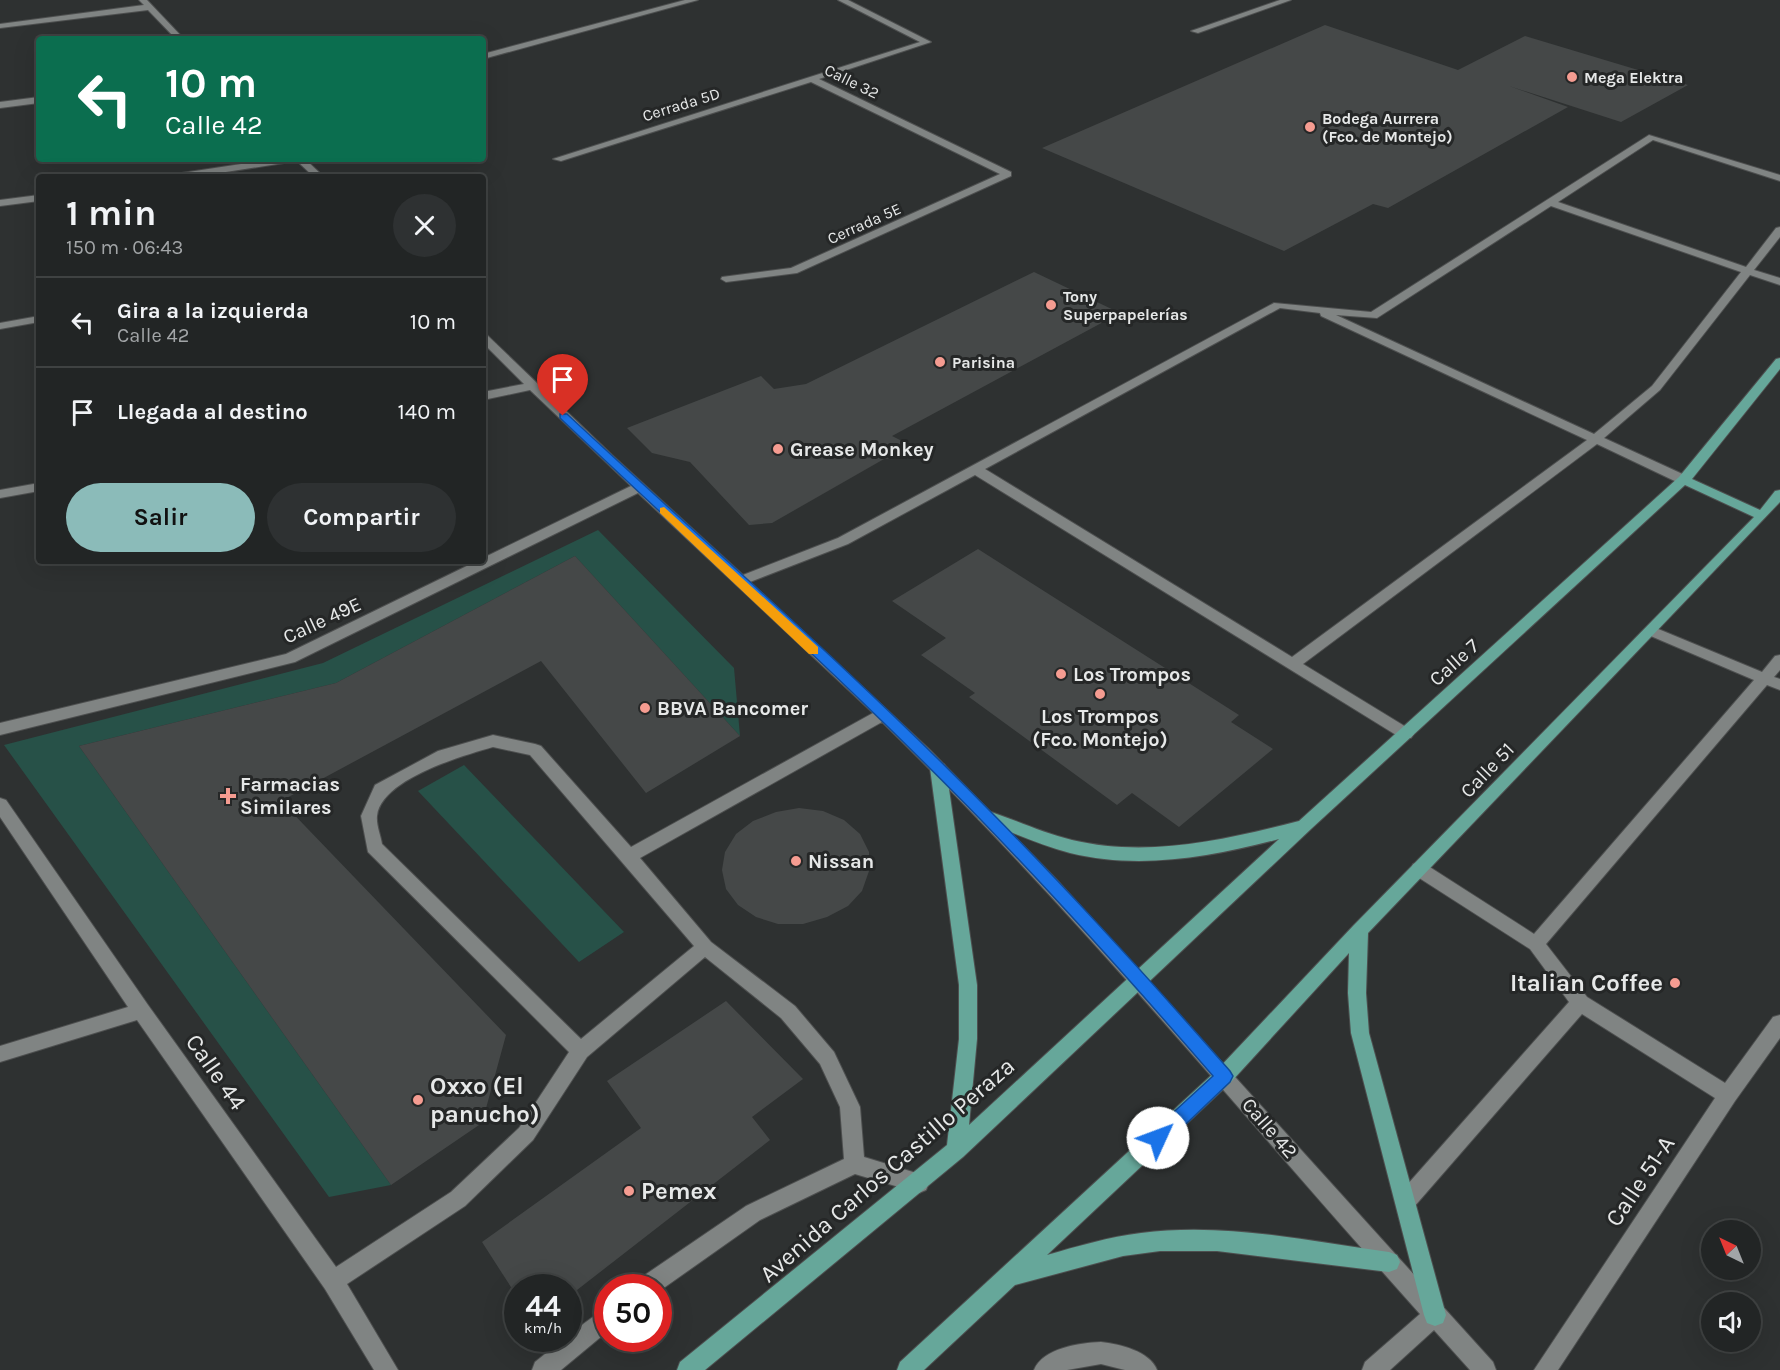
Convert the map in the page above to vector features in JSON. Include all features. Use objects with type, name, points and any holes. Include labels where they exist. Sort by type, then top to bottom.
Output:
[{"type":"main road","name":"Calle 7","points":[[1140,980],[1305,825],[1684,480],[1780,361]]},
{"type":"main road","points":[[1684,480],[1762,516]]},
{"type":"main road","name":"Calle 51","points":[[1224,1076],[1359,931],[1762,516],[1780,494]]},
{"type":"main road","points":[[938,768],[968,985],[968,1039],[956,1150]]},
{"type":"main road","points":[[985,816],[1080,849],[1137,854],[1188,852],[1247,842],[1305,825]]},
{"type":"main road","points":[[1359,931],[1357,993],[1360,1033],[1435,1315]]},
{"type":"main road","name":"Avenida Carlos Castillo Peraza","points":[[688,1370],[919,1183],[1140,980]]},
{"type":"main road","points":[[908,1370],[1224,1076]]},
{"type":"main road","points":[[1010,1276],[1103,1250],[1160,1241],[1227,1242],[1389,1262]]},
{"type":"street","points":[[143,0],[177,36]]},
{"type":"street","points":[[486,56],[694,0]]},
{"type":"street","name":"Calle 32","points":[[812,79],[927,42],[842,0]]},
{"type":"street","points":[[1195,31],[1287,0]]},
{"type":"street","points":[[0,26],[150,7]]},
{"type":"street","name":"Calle 32","points":[[812,79],[1008,174]]},
{"type":"street","name":"Cerrada 5D","points":[[558,159],[812,79]]},
{"type":"street","points":[[0,105],[36,100]]},
{"type":"street","points":[[740,581],[843,541],[1278,305],[1373,316],[1652,137],[1780,178]]},
{"type":"street","points":[[195,174],[274,162]]},
{"type":"street","points":[[303,162],[316,174]]},
{"type":"street","name":"Cerrada 5E","points":[[726,279],[793,271],[1008,174]]},
{"type":"street","points":[[0,203],[36,198]]},
{"type":"street","points":[[1550,202],[1780,282]]},
{"type":"street","points":[[1292,664],[1598,438],[1656,388],[1780,230]]},
{"type":"street","points":[[1312,309],[1598,438],[1684,480]]},
{"type":"street","points":[[0,326],[36,320]]},
{"type":"street","name":"Calle 42","points":[[486,340],[531,386],[938,768],[985,816],[1140,980],[1485,1370]]},
{"type":"street","points":[[486,395],[531,386]]},
{"type":"street","points":[[975,469],[1406,734]]},
{"type":"street","points":[[0,495],[36,487]]},
{"type":"street","name":"Calle 49E","points":[[486,563],[640,488]]},
{"type":"street","name":"Calle 49E","points":[[0,729],[290,658],[484,564]]},
{"type":"street","points":[[1651,631],[1772,681]]},
{"type":"street","points":[[1536,944],[1772,681],[1780,660]]},
{"type":"street","points":[[629,856],[882,715]]},
{"type":"street","points":[[580,1051],[374,847],[369,816],[381,789],[444,755],[493,741],[535,750],[629,856],[705,947],[788,1012],[828,1058],[850,1107],[854,1164]]},
{"type":"street","name":"Calle 44","points":[[0,804],[141,1011],[333,1281],[387,1370]]},
{"type":"street","points":[[1419,869],[1536,944],[1580,1003],[1728,1095]]},
{"type":"street","points":[[333,1281],[458,1199],[526,1134],[580,1051],[705,947]]},
{"type":"street","points":[[1406,1201],[1580,1003]]},
{"type":"street","points":[[0,1054],[141,1011]]},
{"type":"street","name":"Calle 51-A","points":[[1545,1370],[1728,1095],[1780,1023]]},
{"type":"street","points":[[666,1274],[753,1213],[854,1164],[919,1183]]},
{"type":"street","points":[[1373,1370],[1435,1315]]},
{"type":"street","points":[[543,1370],[594,1328]]},
{"type":"street","points":[[1045,1370],[1053,1362],[1095,1351],[1128,1358],[1146,1370]]},
{"type":"green space","points":[[598,530],[734,668],[740,736],[575,556],[336,683],[79,746],[391,1185],[329,1197],[4,745],[323,663]]},
{"type":"green space","points":[[464,765],[624,932],[579,962],[418,791]]},
{"type":"building","name":"Bodega Aurrera (Fco. de Montejo)","points":[[1325,25],[1458,70],[1525,36],[1688,85],[1621,122],[1509,86],[1568,107],[1388,208],[1373,204],[1284,251],[1042,148]]},
{"type":"building","points":[[1034,272],[1120,313],[892,436],[910,445],[900,457],[884,459],[772,523],[749,525],[690,462],[652,453],[627,428],[761,376],[774,389],[806,384]]},
{"type":"building","name":"Los Trompos","points":[[978,549],[1239,715],[1231,722],[1273,749],[1179,827],[1132,793],[1117,805],[969,697],[975,693],[921,655],[946,638],[892,601]]},
{"type":"building","points":[[575,556],[740,736],[646,793],[541,661],[281,801],[506,1035],[482,1123],[391,1185],[79,746],[336,683]]},
{"type":"building","name":"Nissan","points":[[799,808],[823,811],[844,820],[860,834],[869,852],[869,871],[862,891],[848,906],[827,917],[803,924],[778,924],[756,917],[738,905],[726,889],[722,870],[725,852],[736,834],[753,821],[776,812]]},
{"type":"building","name":"Pemex","points":[[726,1001],[803,1079],[752,1117],[770,1140],[598,1274],[594,1274],[594,1277],[582,1286],[582,1274],[504,1274],[504,1276],[482,1242],[641,1128],[607,1081]]},
{"type":"slow traffic","points":[[664,510],[814,650]]},
{"type":"place","name":"Mega Elektra","points":[[1572,77]]},
{"type":"place","name":"Bodega Aurrera (Fco. de Montejo)","points":[[1310,127]]},
{"type":"place","name":"Tony Superpapelerías","points":[[1051,305]]},
{"type":"place","name":"Parisina","points":[[940,362]]},
{"type":"place","name":"Grease Monkey","points":[[778,449]]},
{"type":"place","name":"Los Trompos","points":[[1061,674]]},
{"type":"place","name":"Los Trompos (Fco. Montejo)","points":[[1100,694]]},
{"type":"place","name":"BBVA Bancomer","points":[[645,708]]},
{"type":"place","name":"Farmacias Similares","points":[[228,796]]},
{"type":"place","name":"Nissan","points":[[796,861]]},
{"type":"place","name":"Italian Coffee","points":[[1675,983]]},
{"type":"place","name":"Oxxo (El panucho)","points":[[418,1100]]},
{"type":"place","name":"Pemex","points":[[629,1191]]},
{"type":"route","points":[[563,416],[938,768],[1140,980],[1224,1076],[1158,1138]]}]
